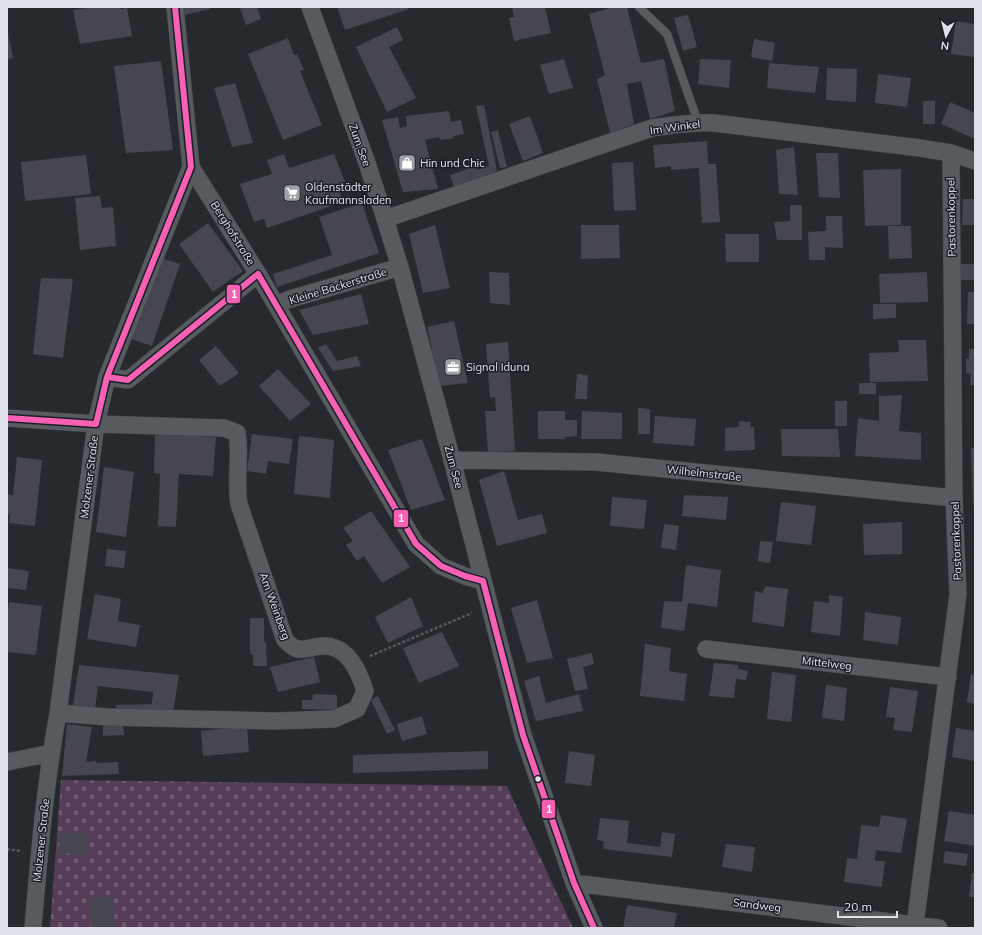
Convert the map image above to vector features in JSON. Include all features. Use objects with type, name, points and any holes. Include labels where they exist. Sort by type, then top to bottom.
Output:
[{"type":"street","name":"Molzener Straße","points":[[33,928],[51,753],[58,714],[96,424],[107,377],[191,167],[175,7]]},
{"type":"street","name":"Zum See","points":[[310,7],[386,219],[452,460],[523,735],[574,883],[594,928]]},
{"type":"street","name":"Im Winkel","points":[[386,219],[652,128],[698,122],[912,147],[950,154],[975,161]]},
{"type":"street","name":"Pastorenkoppel","points":[[915,925],[958,595],[954,498],[950,154]]},
{"type":"street","name":"Berghofstraße","points":[[191,167],[258,274],[416,544],[441,566],[465,576],[483,581]]},
{"type":"street","name":"Kleine Bäckerstraße","points":[[276,305],[400,267]]},
{"type":"street","points":[[107,377],[128,380],[258,274]]},
{"type":"street","points":[[7,418],[96,424]]},
{"type":"street","name":"Am Weinberg","points":[[58,714],[108,717],[260,721],[334,720],[357,709],[365,691],[360,674],[343,652],[324,646],[304,650],[292,648],[285,640],[239,504],[237,490],[239,443],[237,433],[224,428],[96,424]]},
{"type":"street","name":"Wilhelmstraße","points":[[452,460],[596,462],[954,498]]},
{"type":"street","name":"Mittelweg","points":[[706,649],[948,677]]},
{"type":"street","points":[[7,762],[51,753]]},
{"type":"street","name":"Sandweg","points":[[574,883],[939,928]]},
{"type":"lane","points":[[639,7],[668,34],[698,122]]},
{"type":"path","points":[[352,663],[490,606]]},
{"type":"green space","points":[[61,780],[507,786],[573,928],[50,928]]},
{"type":"building","points":[[95,7],[120,7],[120,9],[127,8],[132,36],[80,44],[73,10]]},
{"type":"building","points":[[181,7],[210,7],[210,9],[181,16]]},
{"type":"building","points":[[257,7],[261,19],[246,25],[240,8]]},
{"type":"building","points":[[337,7],[408,7],[409,9],[345,30]]},
{"type":"building","points":[[512,7],[545,7],[551,33],[514,41],[509,18],[514,17]]},
{"type":"building","points":[[614,7],[627,7],[641,63],[664,59],[675,111],[650,119],[641,81],[627,84],[634,124],[610,133],[597,79],[605,75],[589,14]]},
{"type":"building","points":[[688,15],[697,47],[683,51],[674,18]]},
{"type":"building","points":[[956,21],[975,24],[975,57],[951,54]]},
{"type":"building","points":[[397,27],[403,40],[389,47],[416,98],[387,112],[356,47]]},
{"type":"building","points":[[8,32],[13,58],[7,59],[7,33]]},
{"type":"building","points":[[288,38],[294,55],[297,54],[304,70],[300,71],[322,125],[283,140],[248,54]]},
{"type":"building","points":[[754,39],[775,43],[772,61],[751,57]]},
{"type":"building","points":[[564,59],[573,88],[549,94],[540,65]]},
{"type":"building","points":[[700,59],[731,60],[729,88],[698,84]]},
{"type":"building","points":[[161,61],[173,150],[126,153],[114,66]]},
{"type":"building","points":[[769,63],[819,67],[815,93],[767,88]]},
{"type":"building","points":[[827,68],[857,69],[856,102],[826,100]]},
{"type":"building","points":[[878,74],[911,78],[907,107],[875,103]]},
{"type":"building","points":[[235,83],[253,143],[232,147],[214,88]]},
{"type":"building","points":[[923,101],[935,101],[935,124],[923,124]]},
{"type":"building","points":[[950,102],[975,113],[975,139],[941,124]]},
{"type":"building","points":[[484,105],[497,171],[454,188],[450,175],[476,166],[477,170],[489,166],[476,106]]},
{"type":"building","points":[[449,111],[451,122],[461,120],[464,134],[453,136],[454,138],[440,140],[439,137],[425,140],[438,189],[403,192],[382,120],[398,117],[400,128],[407,126],[406,116]]},
{"type":"building","points":[[530,116],[543,153],[523,161],[509,124]]},
{"type":"building","points":[[498,130],[507,167],[500,168],[491,132]]},
{"type":"building","points":[[707,141],[708,164],[716,164],[720,222],[702,223],[699,168],[671,170],[671,166],[655,168],[653,145]]},
{"type":"building","points":[[794,147],[798,195],[779,194],[776,150]]},
{"type":"building","points":[[816,153],[838,153],[840,198],[819,197]]},
{"type":"building","name":"Oldenstädter Kaufmannsladen","points":[[284,154],[289,168],[334,154],[345,182],[337,185],[343,202],[267,228],[264,219],[254,222],[240,184],[272,174],[267,160]]},
{"type":"building","points":[[86,155],[91,194],[25,201],[21,162]]},
{"type":"building","points":[[633,162],[636,210],[614,211],[612,163]]},
{"type":"building","points":[[901,169],[901,225],[865,226],[863,170]]},
{"type":"building","points":[[100,196],[102,208],[113,207],[116,246],[80,250],[75,198]]},
{"type":"building","points":[[963,199],[975,199],[975,225],[962,225]]},
{"type":"building","points":[[362,203],[379,253],[277,287],[273,274],[332,255],[319,217]]},
{"type":"building","points":[[790,205],[802,205],[802,240],[777,240],[774,222],[790,221]]},
{"type":"building","points":[[826,216],[842,216],[843,248],[825,247],[825,260],[809,260],[808,232],[826,231]]},
{"type":"building","points":[[208,223],[243,271],[213,292],[179,244]]},
{"type":"building","points":[[435,225],[450,288],[423,293],[409,234]]},
{"type":"building","points":[[581,225],[619,225],[620,258],[581,259]]},
{"type":"building","points":[[888,226],[911,226],[912,258],[889,259]]},
{"type":"building","points":[[725,234],[759,234],[759,262],[726,262]]},
{"type":"building","points":[[158,257],[180,264],[152,346],[131,339]]},
{"type":"building","points":[[960,264],[975,264],[975,280],[960,280]]},
{"type":"building","points":[[489,272],[509,273],[510,305],[490,303]]},
{"type":"building","points":[[927,272],[928,302],[880,303],[879,274]]},
{"type":"building","points":[[41,278],[73,279],[63,358],[33,354]]},
{"type":"building","points":[[968,292],[975,292],[975,324],[967,324]]},
{"type":"building","points":[[361,294],[369,324],[313,335],[299,310]]},
{"type":"building","points":[[873,304],[896,304],[896,318],[873,319]]},
{"type":"building","points":[[454,321],[468,383],[440,386],[427,327]]},
{"type":"building","points":[[898,340],[926,340],[928,381],[870,382],[869,353],[899,352]]},
{"type":"building","points":[[508,342],[515,451],[488,452],[485,411],[496,411],[495,397],[490,398],[486,344]]},
{"type":"building","points":[[326,344],[337,361],[357,356],[361,366],[333,371],[318,348]]},
{"type":"building","points":[[216,346],[239,373],[220,386],[199,360]]},
{"type":"building","points":[[969,349],[975,349],[975,385],[970,385],[971,374],[966,373],[966,359],[969,359]]},
{"type":"building","points":[[278,369],[311,404],[290,421],[259,386]]},
{"type":"building","points":[[577,374],[588,375],[587,399],[575,399]]},
{"type":"building","points":[[859,383],[876,383],[876,394],[859,394]]},
{"type":"building","points":[[902,395],[899,431],[921,433],[921,460],[855,456],[858,418],[879,421],[879,396]]},
{"type":"building","points":[[835,401],[847,401],[847,426],[835,426]]},
{"type":"building","points":[[638,408],[650,409],[650,434],[638,434]]},
{"type":"building","points":[[538,411],[565,411],[565,420],[577,420],[577,436],[565,437],[565,439],[538,439]]},
{"type":"building","points":[[582,411],[622,413],[622,439],[581,439]]},
{"type":"building","points":[[655,416],[696,419],[694,446],[653,443]]},
{"type":"building","points":[[739,421],[751,422],[750,427],[754,427],[755,450],[725,451],[725,428],[739,427]]},
{"type":"building","points":[[781,429],[838,429],[840,457],[782,456]]},
{"type":"building","points":[[155,434],[216,437],[213,476],[179,474],[176,527],[158,526],[160,474],[154,473]]},
{"type":"building","points":[[252,434],[293,439],[289,464],[268,461],[266,474],[247,471]]},
{"type":"building","points":[[299,436],[334,440],[330,498],[294,494]]},
{"type":"building","points":[[422,439],[445,500],[411,510],[388,450]]},
{"type":"building","points":[[971,448],[975,448],[975,505],[973,505]]},
{"type":"building","points":[[17,457],[42,460],[35,526],[9,523],[10,514],[7,514],[7,494],[13,495]]},
{"type":"building","points":[[104,467],[134,472],[126,537],[96,532]]},
{"type":"building","points":[[504,471],[518,520],[542,514],[547,533],[497,546],[479,480]]},
{"type":"building","points":[[684,495],[728,497],[726,520],[682,516]]},
{"type":"building","points":[[612,497],[647,500],[644,529],[610,526]]},
{"type":"building","points":[[781,502],[816,506],[811,545],[776,541]]},
{"type":"building","points":[[371,511],[410,567],[382,583],[364,556],[357,561],[346,545],[353,541],[343,528]]},
{"type":"building","points":[[902,522],[902,554],[864,555],[863,524]]},
{"type":"building","points":[[664,524],[679,526],[676,550],[661,548]]},
{"type":"building","points":[[760,541],[773,542],[770,563],[758,561]]},
{"type":"building","points":[[107,549],[126,551],[124,568],[105,566]]},
{"type":"building","points":[[686,565],[721,570],[717,607],[688,603],[684,631],[661,628],[664,601],[682,602]]},
{"type":"building","points":[[7,568],[29,571],[26,590],[7,588]]},
{"type":"building","points":[[765,586],[788,589],[784,627],[752,622],[755,591],[763,593]]},
{"type":"building","points":[[95,594],[121,599],[118,621],[140,625],[136,647],[87,639]]},
{"type":"building","points":[[829,595],[843,597],[840,636],[811,632],[814,601],[829,603]]},
{"type":"building","points":[[411,597],[423,626],[388,643],[375,617]]},
{"type":"building","points":[[537,600],[553,658],[527,663],[511,608]]},
{"type":"building","points":[[9,602],[42,606],[36,655],[7,652],[7,619]]},
{"type":"building","points":[[865,612],[901,617],[898,645],[863,640]]},
{"type":"building","points":[[250,618],[264,618],[264,642],[266,642],[267,666],[253,666],[253,654],[250,654]]},
{"type":"building","points":[[442,632],[459,666],[419,683],[403,648]]},
{"type":"building","points":[[645,644],[671,648],[669,671],[687,674],[684,701],[640,696]]},
{"type":"building","points":[[592,653],[594,664],[583,667],[588,689],[575,691],[567,659]]},
{"type":"building","points":[[314,657],[320,682],[278,692],[270,667]]},
{"type":"building","points":[[714,663],[738,665],[738,669],[748,671],[746,680],[736,679],[734,698],[709,696]]},
{"type":"building","points":[[79,665],[179,675],[173,713],[117,714],[116,705],[152,704],[153,692],[98,686],[95,709],[73,706]]},
{"type":"building","points":[[772,672],[796,675],[791,722],[767,719]]},
{"type":"building","points":[[971,674],[975,675],[975,704],[967,702]]},
{"type":"building","points":[[539,676],[546,703],[579,694],[583,711],[536,721],[524,681]]},
{"type":"building","points":[[826,685],[847,688],[844,721],[822,718]]},
{"type":"building","points":[[890,687],[918,691],[912,732],[893,730],[895,718],[886,717]]},
{"type":"building","points":[[313,694],[337,695],[337,710],[302,709],[302,700],[312,700]]},
{"type":"building","points":[[378,696],[395,730],[387,734],[371,700]]},
{"type":"building","points":[[422,716],[427,734],[402,741],[397,724]]},
{"type":"building","points":[[67,724],[92,727],[86,762],[118,762],[119,774],[62,776]]},
{"type":"building","points":[[123,725],[124,735],[103,736],[103,726]]},
{"type":"building","points":[[247,726],[249,752],[203,756],[201,731]]},
{"type":"building","points":[[956,728],[975,731],[975,761],[952,757]]},
{"type":"building","points":[[488,751],[488,769],[353,773],[353,755]]},
{"type":"building","points":[[569,751],[595,755],[591,786],[565,783]]},
{"type":"building","points":[[949,811],[975,815],[975,846],[944,841]]},
{"type":"building","points":[[881,815],[907,819],[901,853],[876,850],[875,861],[885,861],[882,887],[844,882],[847,858],[857,859],[861,825],[879,827]]},
{"type":"building","points":[[600,818],[629,821],[627,843],[660,847],[662,832],[675,834],[672,857],[603,849],[604,841],[597,840]]},
{"type":"building","points":[[60,833],[89,834],[88,855],[59,853]]},
{"type":"building","points":[[726,844],[755,847],[752,872],[722,867]]},
{"type":"building","points":[[945,851],[968,854],[966,866],[943,863]]},
{"type":"building","points":[[972,873],[975,873],[975,897],[969,897]]},
{"type":"building","points":[[113,897],[115,928],[91,928],[90,898]]},
{"type":"building","points":[[627,905],[677,913],[674,928],[623,928]]},
{"type":"transit line","name":"1","points":[[7,418],[96,424],[107,377],[191,167],[175,7]]},
{"type":"transit line","name":"1","points":[[107,377],[128,380],[258,274],[416,544],[441,566],[465,576],[483,581],[523,735],[574,883],[594,928]]},
{"type":"place","name":"Hin und Chic","points":[[407,163]]},
{"type":"place","name":"Oldenstädter Kaufmannsladen","points":[[292,193]]},
{"type":"place","name":"Signal Iduna","points":[[453,367]]}]
